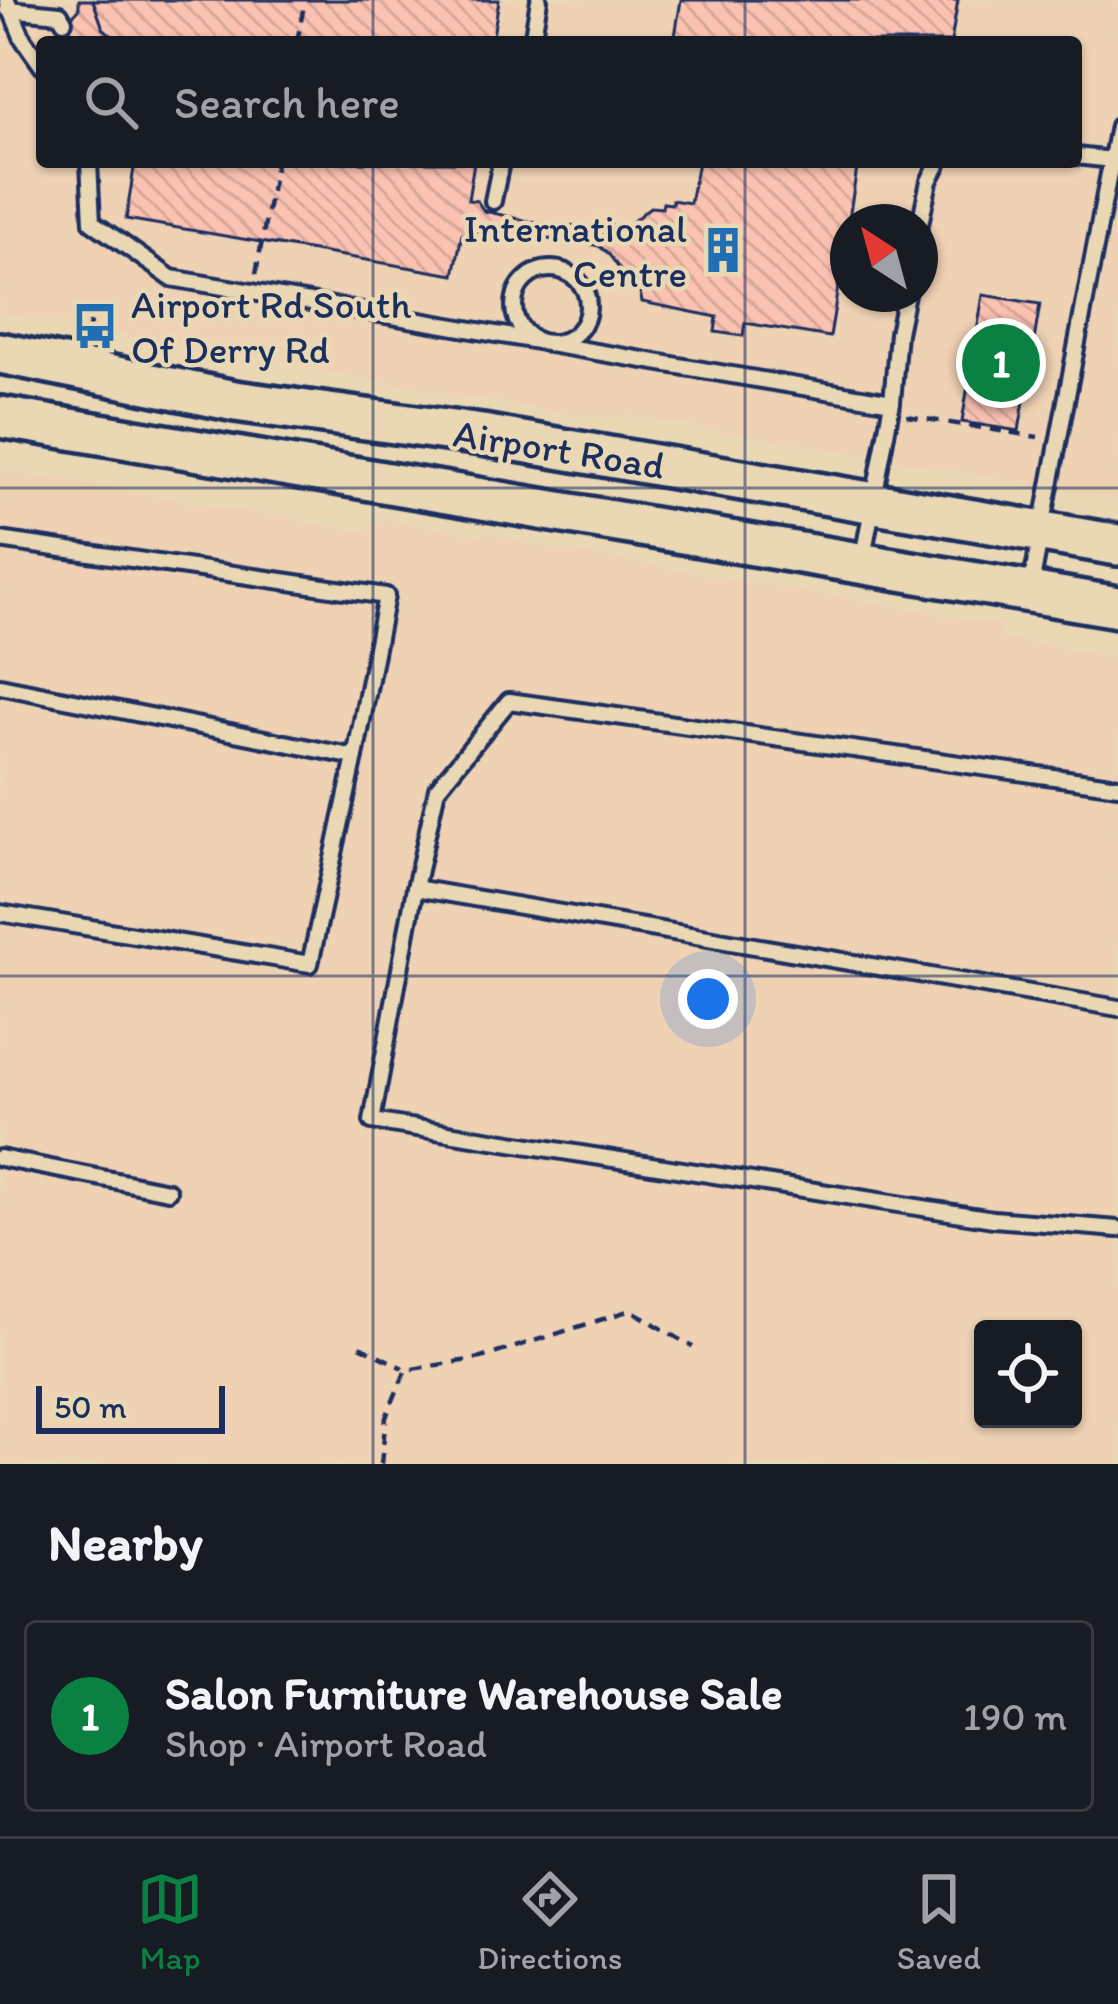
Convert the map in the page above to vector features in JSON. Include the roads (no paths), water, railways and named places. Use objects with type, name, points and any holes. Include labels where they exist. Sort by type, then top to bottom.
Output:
[{"type":"main road","name":"Airport Road","points":[[0,352],[236,401],[482,435],[1118,545]]},
{"type":"main road","name":"Airport Road","points":[[0,417],[1118,607]]},
{"type":"lane","points":[[533,36],[538,0]]},
{"type":"lane","points":[[7,4],[60,14],[64,21]]},
{"type":"lane","points":[[7,4],[36,55]]},
{"type":"lane","points":[[1030,591],[1118,126]]},
{"type":"lane","points":[[1082,157],[1112,160]]},
{"type":"lane","points":[[88,168],[92,223],[171,278],[891,408]]},
{"type":"lane","points":[[493,202],[500,168]]},
{"type":"lane","points":[[924,204],[936,168]]},
{"type":"lane","points":[[545,269],[558,270],[569,274],[586,292],[586,317],[572,337],[542,342],[519,326],[513,302],[524,280],[545,269]]},
{"type":"lane","points":[[862,562],[891,408],[903,312]]},
{"type":"lane","points":[[0,540],[386,596],[310,964],[0,913]]},
{"type":"lane","points":[[0,686],[355,757]]},
{"type":"lane","points":[[1118,786],[509,701],[437,789],[372,1121],[993,1219],[1118,1228]]},
{"type":"lane","points":[[415,888],[1118,1009]]},
{"type":"lane","points":[[0,1158],[168,1191]]},
{"type":"place","name":"International Centre","points":[[723,250]]},
{"type":"place","name":"Airport Rd South Of Derry Rd","points":[[95,326]]},
{"type":"place","name":"Salon Furniture Warehouse Sale","points":[[1001,363]]}]
